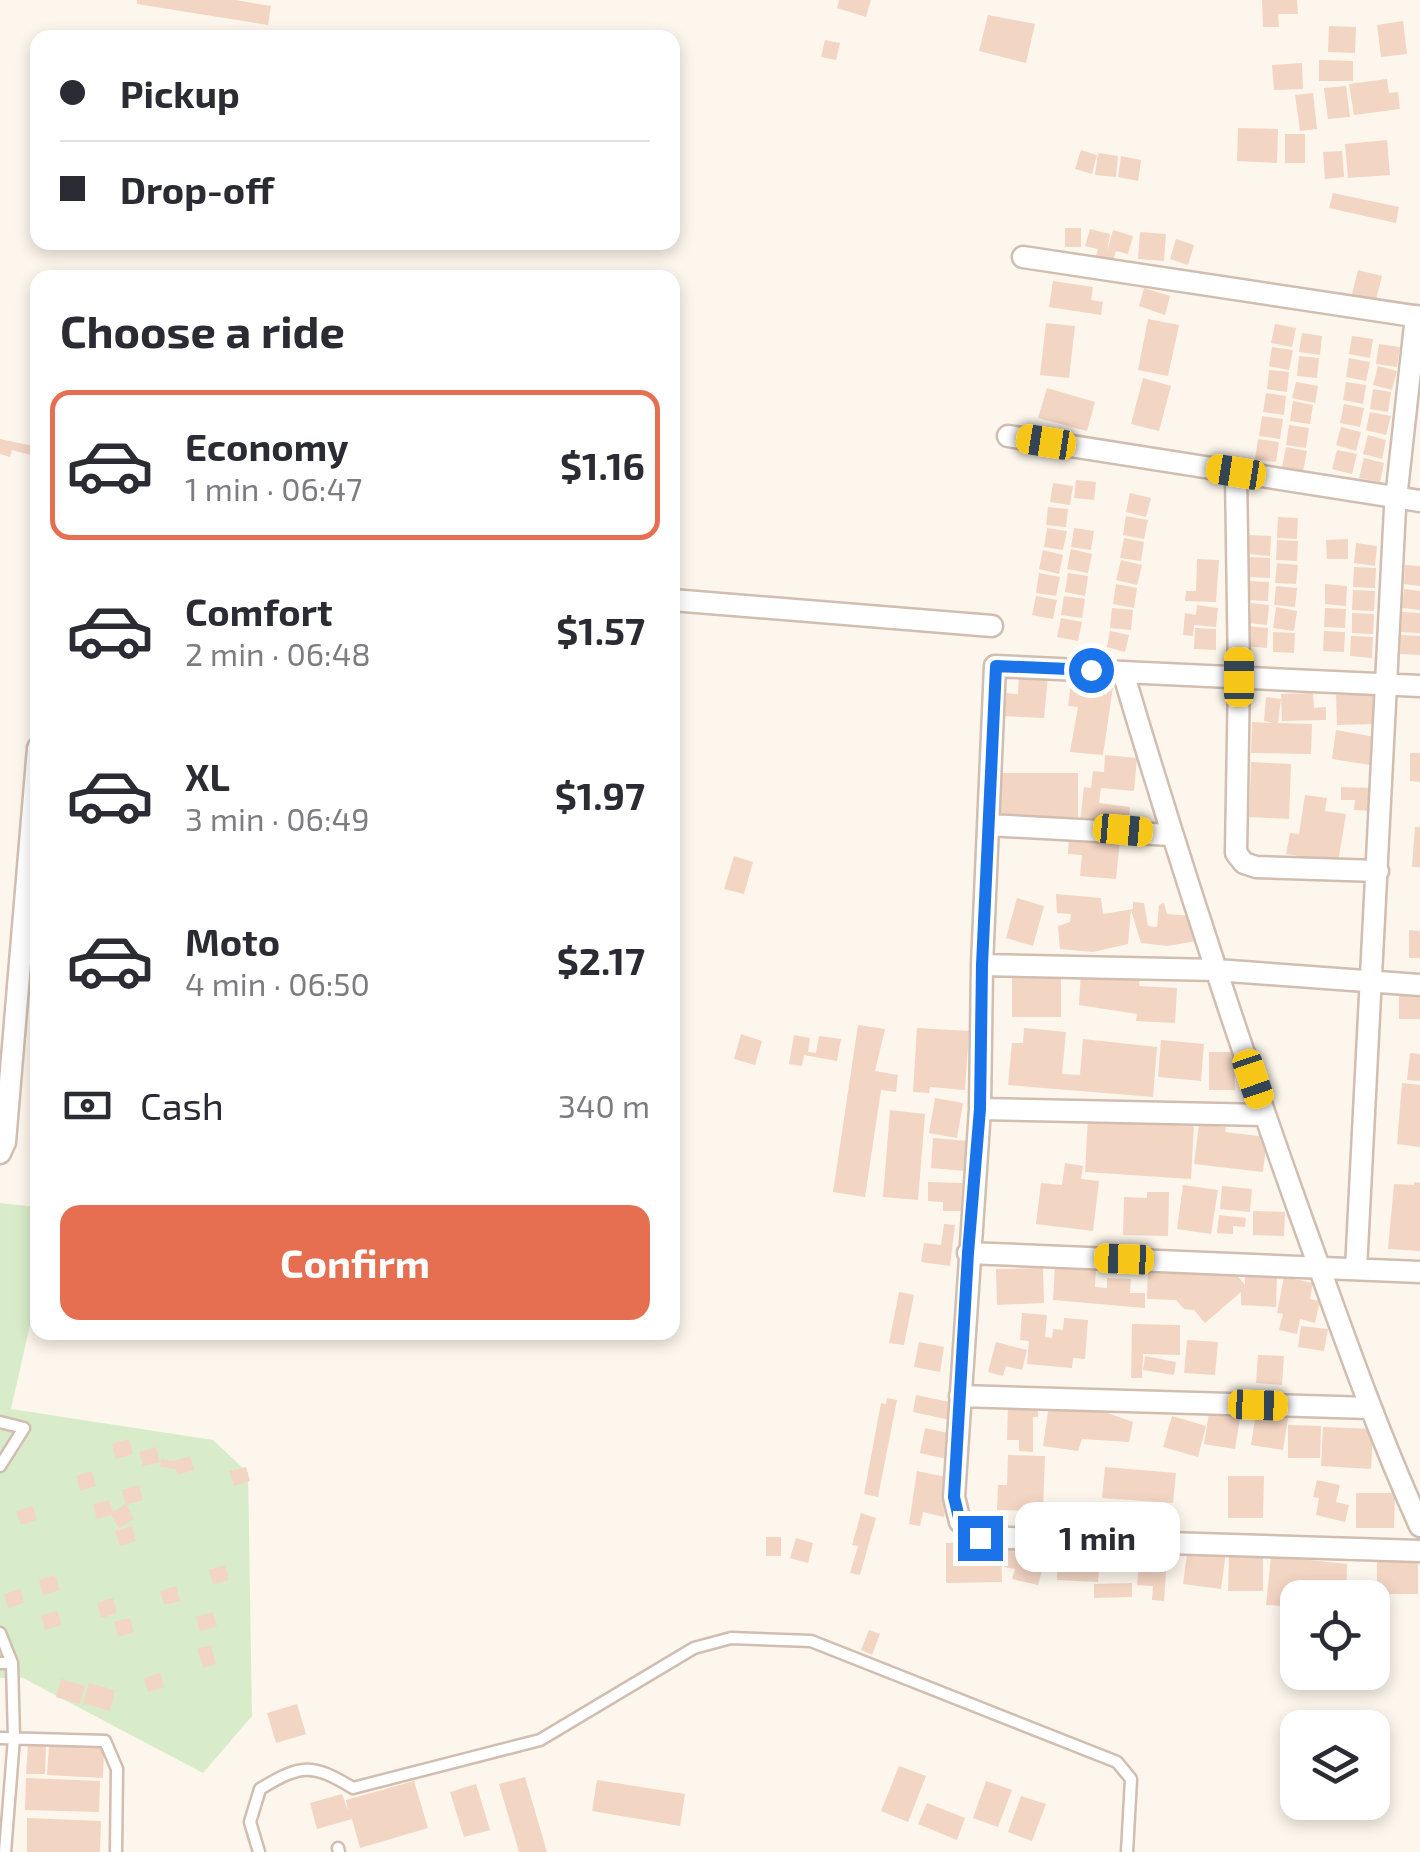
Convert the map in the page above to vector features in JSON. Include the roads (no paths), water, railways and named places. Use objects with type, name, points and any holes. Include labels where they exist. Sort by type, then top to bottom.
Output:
[{"type":"street","points":[[1023,258],[1418,316],[1396,498],[1356,1268]]},
{"type":"street","points":[[1008,436],[1420,501]]},
{"type":"street","points":[[1236,472],[1239,677],[1233,846],[1240,858],[1256,867],[1378,871]]},
{"type":"street","points":[[680,601],[992,626]]},
{"type":"street","points":[[1420,686],[996,666],[982,965],[980,1109],[968,1253],[955,1510],[960,1522],[980,1538],[1420,1551]]},
{"type":"street","points":[[1123,672],[1171,835],[1265,1115],[1370,1408],[1420,1526]]},
{"type":"street","points":[[988,825],[1171,835]]},
{"type":"street","points":[[0,1153],[5,1142],[30,844]]},
{"type":"street","points":[[982,965],[1216,970],[1420,985]]},
{"type":"street","points":[[980,1109],[1265,1115]]},
{"type":"street","points":[[968,1253],[1420,1272]]},
{"type":"street","points":[[960,1396],[1370,1408]]},
{"type":"lane","points":[[0,1422],[24,1428],[0,1466]]},
{"type":"lane","points":[[0,1633],[14,1738],[6,1852]]},
{"type":"lane","points":[[260,1852],[250,1822],[260,1789],[292,1770],[321,1768],[353,1788],[540,1740],[694,1648],[731,1638],[811,1641],[1116,1762],[1131,1779],[1127,1852]]},
{"type":"lane","points":[[0,1738],[105,1741],[117,1769],[116,1852]]}]
